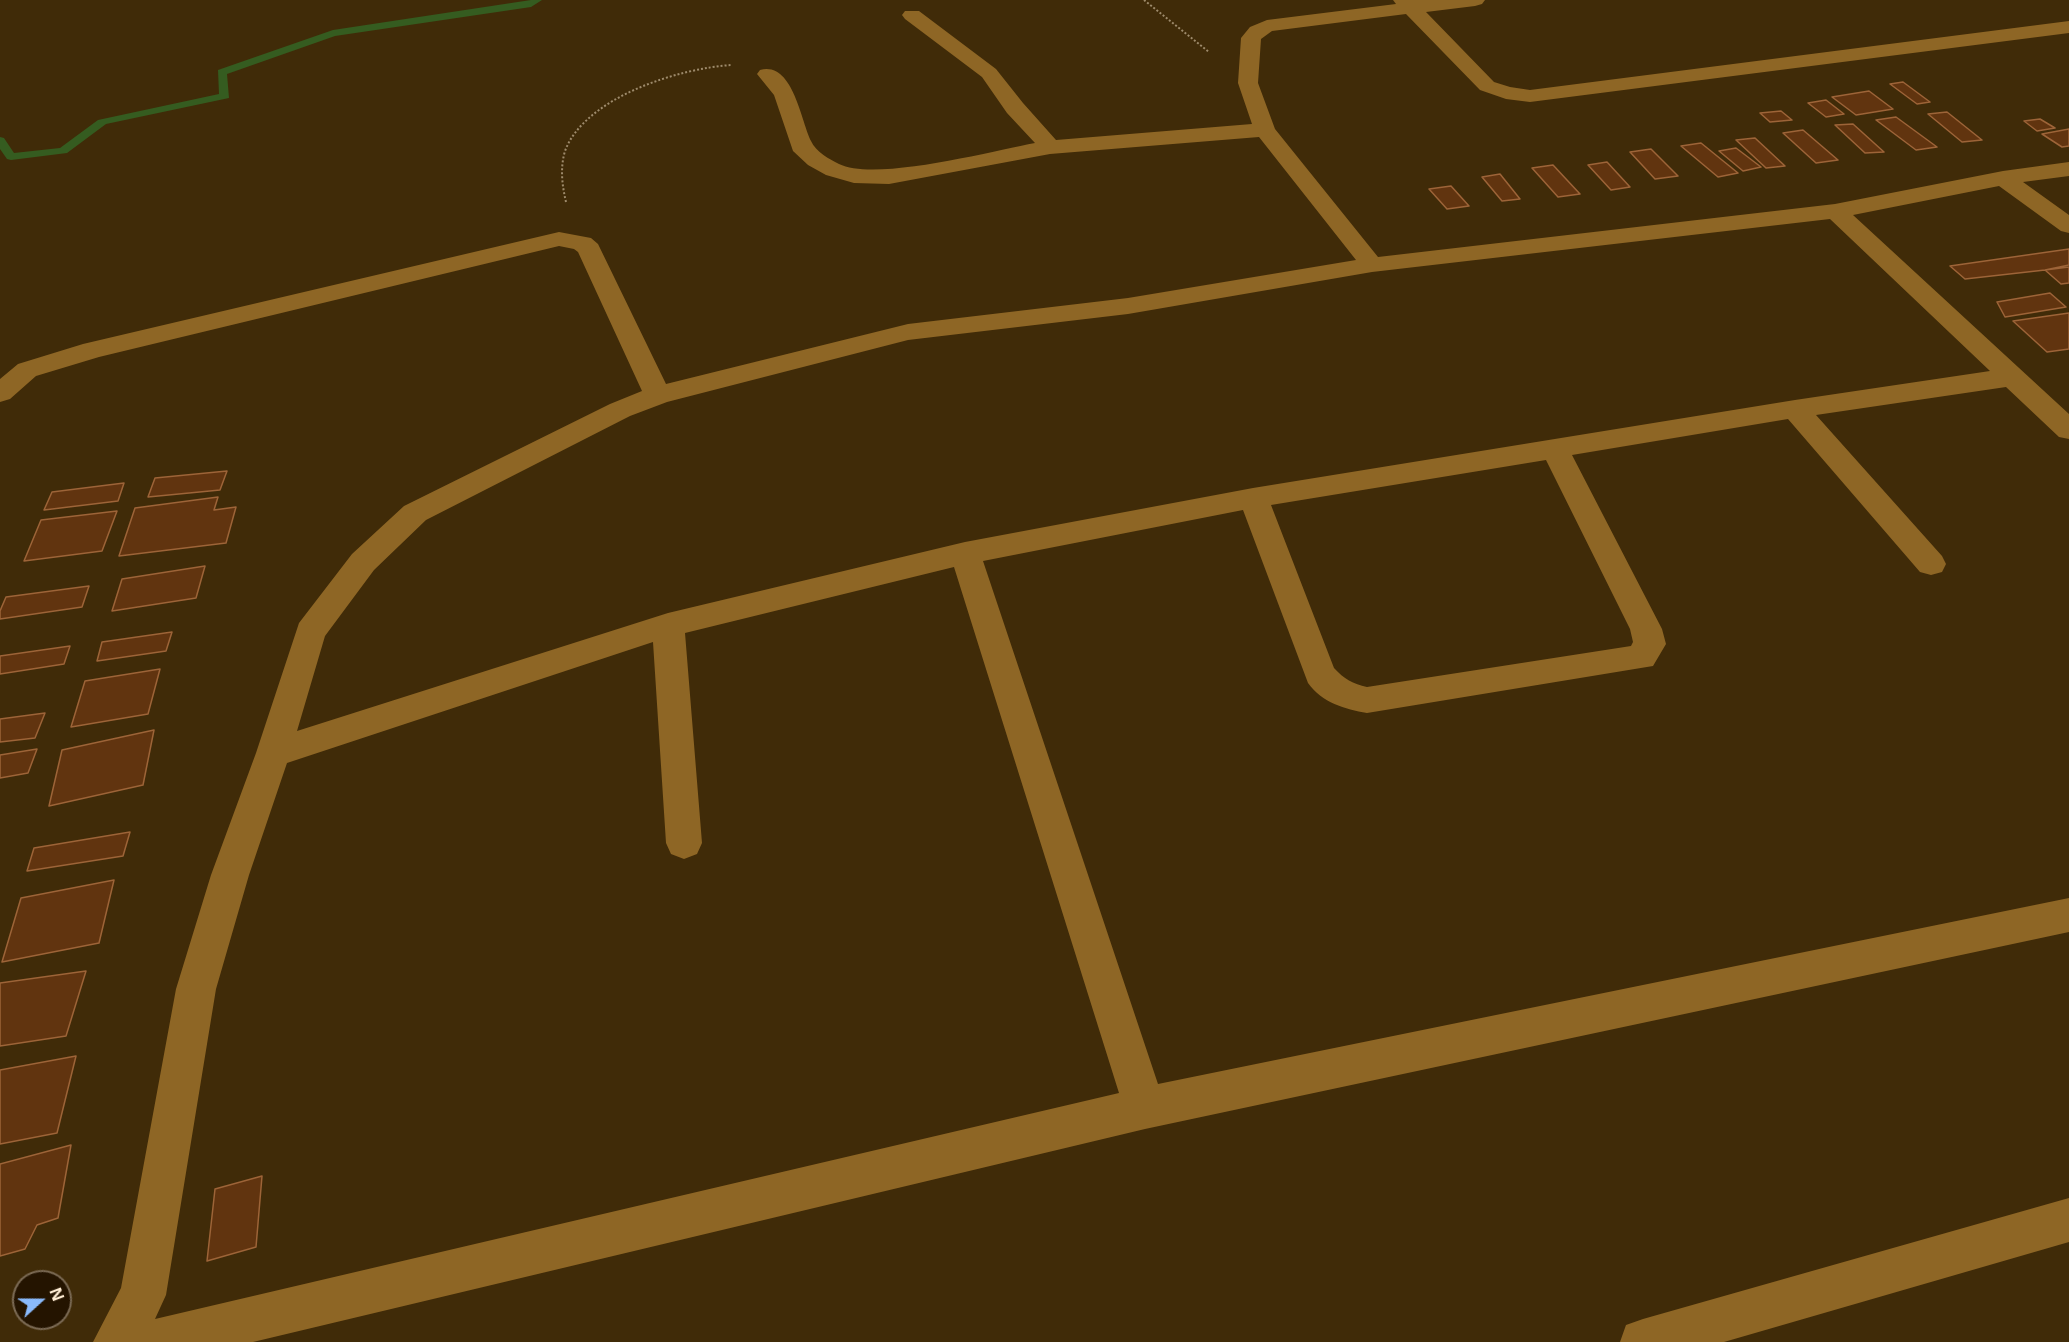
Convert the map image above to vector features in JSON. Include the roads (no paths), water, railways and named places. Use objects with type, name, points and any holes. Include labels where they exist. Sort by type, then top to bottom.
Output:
[{"type":"street","points":[[1372,265],[1265,130],[1248,83],[1251,38],[1257,31],[1267,26],[1407,4],[1475,0]]},
{"type":"street","points":[[1407,4],[1487,86],[1506,93],[1530,96],[2069,27]]},
{"type":"street","points":[[912,15],[989,73],[1015,108],[1050,147]]},
{"type":"street","points":[[766,74],[784,93],[801,146],[816,160],[834,170],[854,176],[889,177],[1050,147],[1265,130]]},
{"type":"street","points":[[116,1342],[143,1295],[196,989],[230,875],[273,753],[310,632],[363,562],[415,513],[620,410],[658,395],[908,332],[1128,306],[1372,265],[1835,211],[2003,178],[2069,169]]},
{"type":"street","points":[[2003,178],[2069,226]]},
{"type":"street","points":[[1835,211],[2069,430]]},
{"type":"street","points":[[0,393],[27,370],[92,350],[545,242],[570,239],[582,243],[589,249],[658,395]]},
{"type":"street","points":[[273,753],[668,625],[965,553],[1253,498],[1795,409],[2012,377]]},
{"type":"street","points":[[1795,409],[1931,564]]},
{"type":"street","points":[[1253,498],[1320,674],[1335,690],[1350,697],[1367,700],[1641,657],[1650,644],[1646,629],[1554,448]]},
{"type":"street","points":[[965,553],[1145,1108]]},
{"type":"street","points":[[668,625],[684,843]]},
{"type":"street","points":[[155,1342],[1145,1108],[2069,915]]},
{"type":"street","points":[[1643,1342],[2069,1220]]},
{"type":"waterway","points":[[0,140],[11,157],[63,151],[102,122],[225,96],[222,72],[333,33],[531,4],[537,0]]}]
